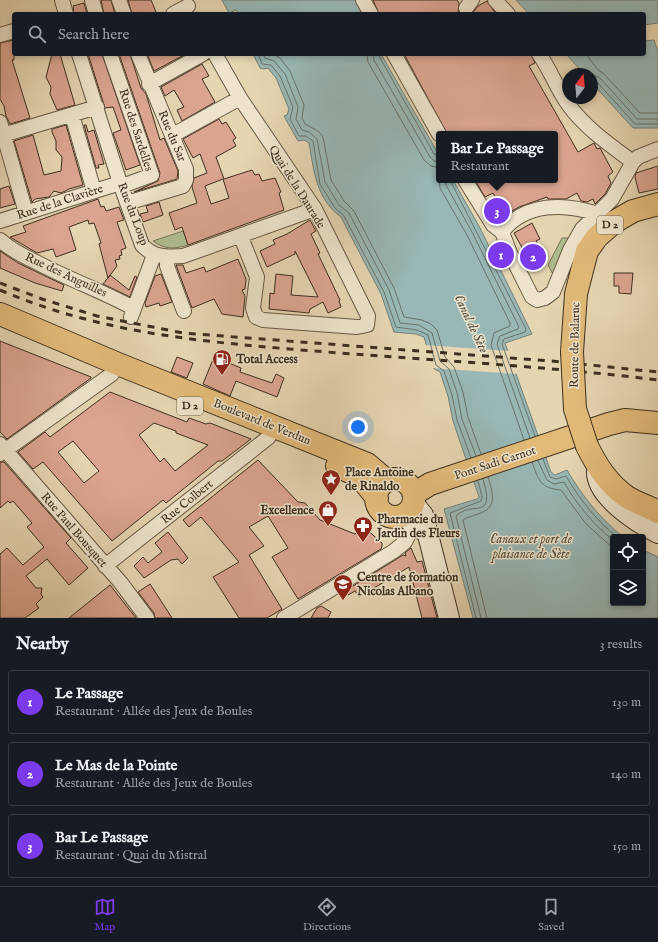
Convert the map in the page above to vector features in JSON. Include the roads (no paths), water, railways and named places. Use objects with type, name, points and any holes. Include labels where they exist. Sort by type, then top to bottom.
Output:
[{"type":"main road","name":"Route de Balaruc","points":[[597,466],[587,446],[575,409],[572,352],[576,294],[584,269],[587,251],[597,237],[614,222],[633,211],[658,204]]},
{"type":"main road","name":"Route de Balaruc","points":[[584,269],[595,260],[610,240],[627,229],[658,216]]},
{"type":"main road","name":"Boulevard de Verdun","points":[[0,314],[115,369],[269,437],[314,455],[359,476],[382,489]]},
{"type":"main road","name":"Boulevard de Verdun","points":[[0,329],[115,369],[367,464],[382,489]]},
{"type":"main road","name":"Pont Sadi Carnot","points":[[420,502],[545,446],[625,420],[658,422]]},
{"type":"main road","points":[[597,466],[598,482],[610,498],[640,523],[658,534]]},
{"type":"main road","name":"D 2","points":[[597,466],[620,492],[628,498],[654,507]]},
{"type":"main road","points":[[420,502],[390,516],[380,509],[382,489],[398,479],[420,502],[449,618]]},
{"type":"street","points":[[92,0],[95,12]]},
{"type":"street","points":[[119,0],[123,12]]},
{"type":"street","points":[[363,0],[370,12]]},
{"type":"street","points":[[495,0],[506,12]]},
{"type":"street","points":[[178,12],[189,7]]},
{"type":"street","points":[[0,35],[12,32]]},
{"type":"street","name":"Rue du Loup","points":[[80,56],[142,245],[161,256]]},
{"type":"street","name":"Rue des Sardelles","points":[[111,56],[152,175],[121,184]]},
{"type":"street","name":"Rue du Sar","points":[[127,203],[183,186],[186,180],[186,169],[173,135],[149,84],[139,56]]},
{"type":"street","points":[[149,84],[199,56]]},
{"type":"street","name":"Quai de la Daurade","points":[[216,56],[240,98],[315,209],[368,316],[367,325],[357,327],[278,322],[263,320],[256,317],[253,308],[257,277],[241,237]]},
{"type":"street","points":[[395,56],[437,131]]},
{"type":"street","points":[[540,56],[567,104],[598,135],[633,162]]},
{"type":"street","points":[[173,135],[240,98]]},
{"type":"street","points":[[26,213],[2,128],[72,115],[96,107]]},
{"type":"street","points":[[72,115],[94,191]]},
{"type":"street","points":[[468,183],[493,225],[502,232],[510,253],[532,297],[537,300],[545,298],[553,292],[570,250],[582,230],[612,199],[633,162],[638,157],[658,149]]},
{"type":"street","name":"Rue de la Clavière","points":[[0,221],[94,191],[121,184]]},
{"type":"street","points":[[502,232],[508,223],[538,208],[558,206],[580,208],[598,214]]},
{"type":"street","points":[[161,256],[183,256],[241,237],[315,209]]},
{"type":"street","name":"Rue des Anguilles","points":[[0,240],[9,249],[110,295],[132,312],[161,256]]},
{"type":"street","points":[[161,256],[167,266],[184,310]]},
{"type":"street","points":[[1,449],[115,369]]},
{"type":"street","name":"Rue Colbert","points":[[105,566],[269,437]]},
{"type":"street","name":"Rue Paul Bousquet","points":[[1,449],[121,584],[147,618]]},
{"type":"street","points":[[284,618],[394,551],[405,542],[420,502]]},
{"type":"water","points":[[222,0],[356,0],[363,12],[238,12],[236,10],[228,12]]},
{"type":"water","points":[[516,0],[658,0],[658,23],[646,25],[646,12],[527,12]]},
{"type":"water","points":[[654,40],[658,52],[658,128],[633,128],[598,90],[598,68],[579,68],[568,56],[646,56],[646,41]]},
{"type":"water","points":[[254,56],[382,56],[436,150],[436,183],[455,183],[480,228],[532,334],[505,343],[551,472],[555,475],[567,470],[592,506],[620,534],[610,534],[610,606],[646,606],[646,551],[658,557],[658,618],[473,618],[444,509],[477,499],[479,497],[453,421],[448,396],[440,372],[433,368],[424,337],[416,334],[394,332],[381,294],[341,217],[326,202],[321,193],[315,174],[309,143],[304,140],[298,141],[284,116],[287,115],[289,109],[276,78],[268,68],[260,68]]},
{"type":"railway","points":[[0,283],[42,299],[97,316],[183,333],[551,361],[658,372]]},
{"type":"railway","points":[[0,290],[38,305],[77,317],[154,334],[233,344],[529,367],[658,380]]},
{"type":"place","name":"Bar Le Passage","points":[[497,211]]},
{"type":"place","name":"Le Passage","points":[[501,255]]},
{"type":"place","name":"Le Mas de la Pointe","points":[[533,257]]},
{"type":"place","name":"Total Access","points":[[222,376]]},
{"type":"place","name":"Place Antoine de Rinaldo","points":[[331,496]]},
{"type":"place","name":"Excellence","points":[[328,527]]},
{"type":"place","name":"Pharmacie du Jardin des Fleurs","points":[[363,543]]},
{"type":"place","name":"Centre de formation Nicolas Albano","points":[[343,601]]},
{"type":"water label","name":"Canal de Sète","points":[[471,324]]},
{"type":"water label","name":"Canaux et port de plaisance de Sète","points":[[531,546]]}]
